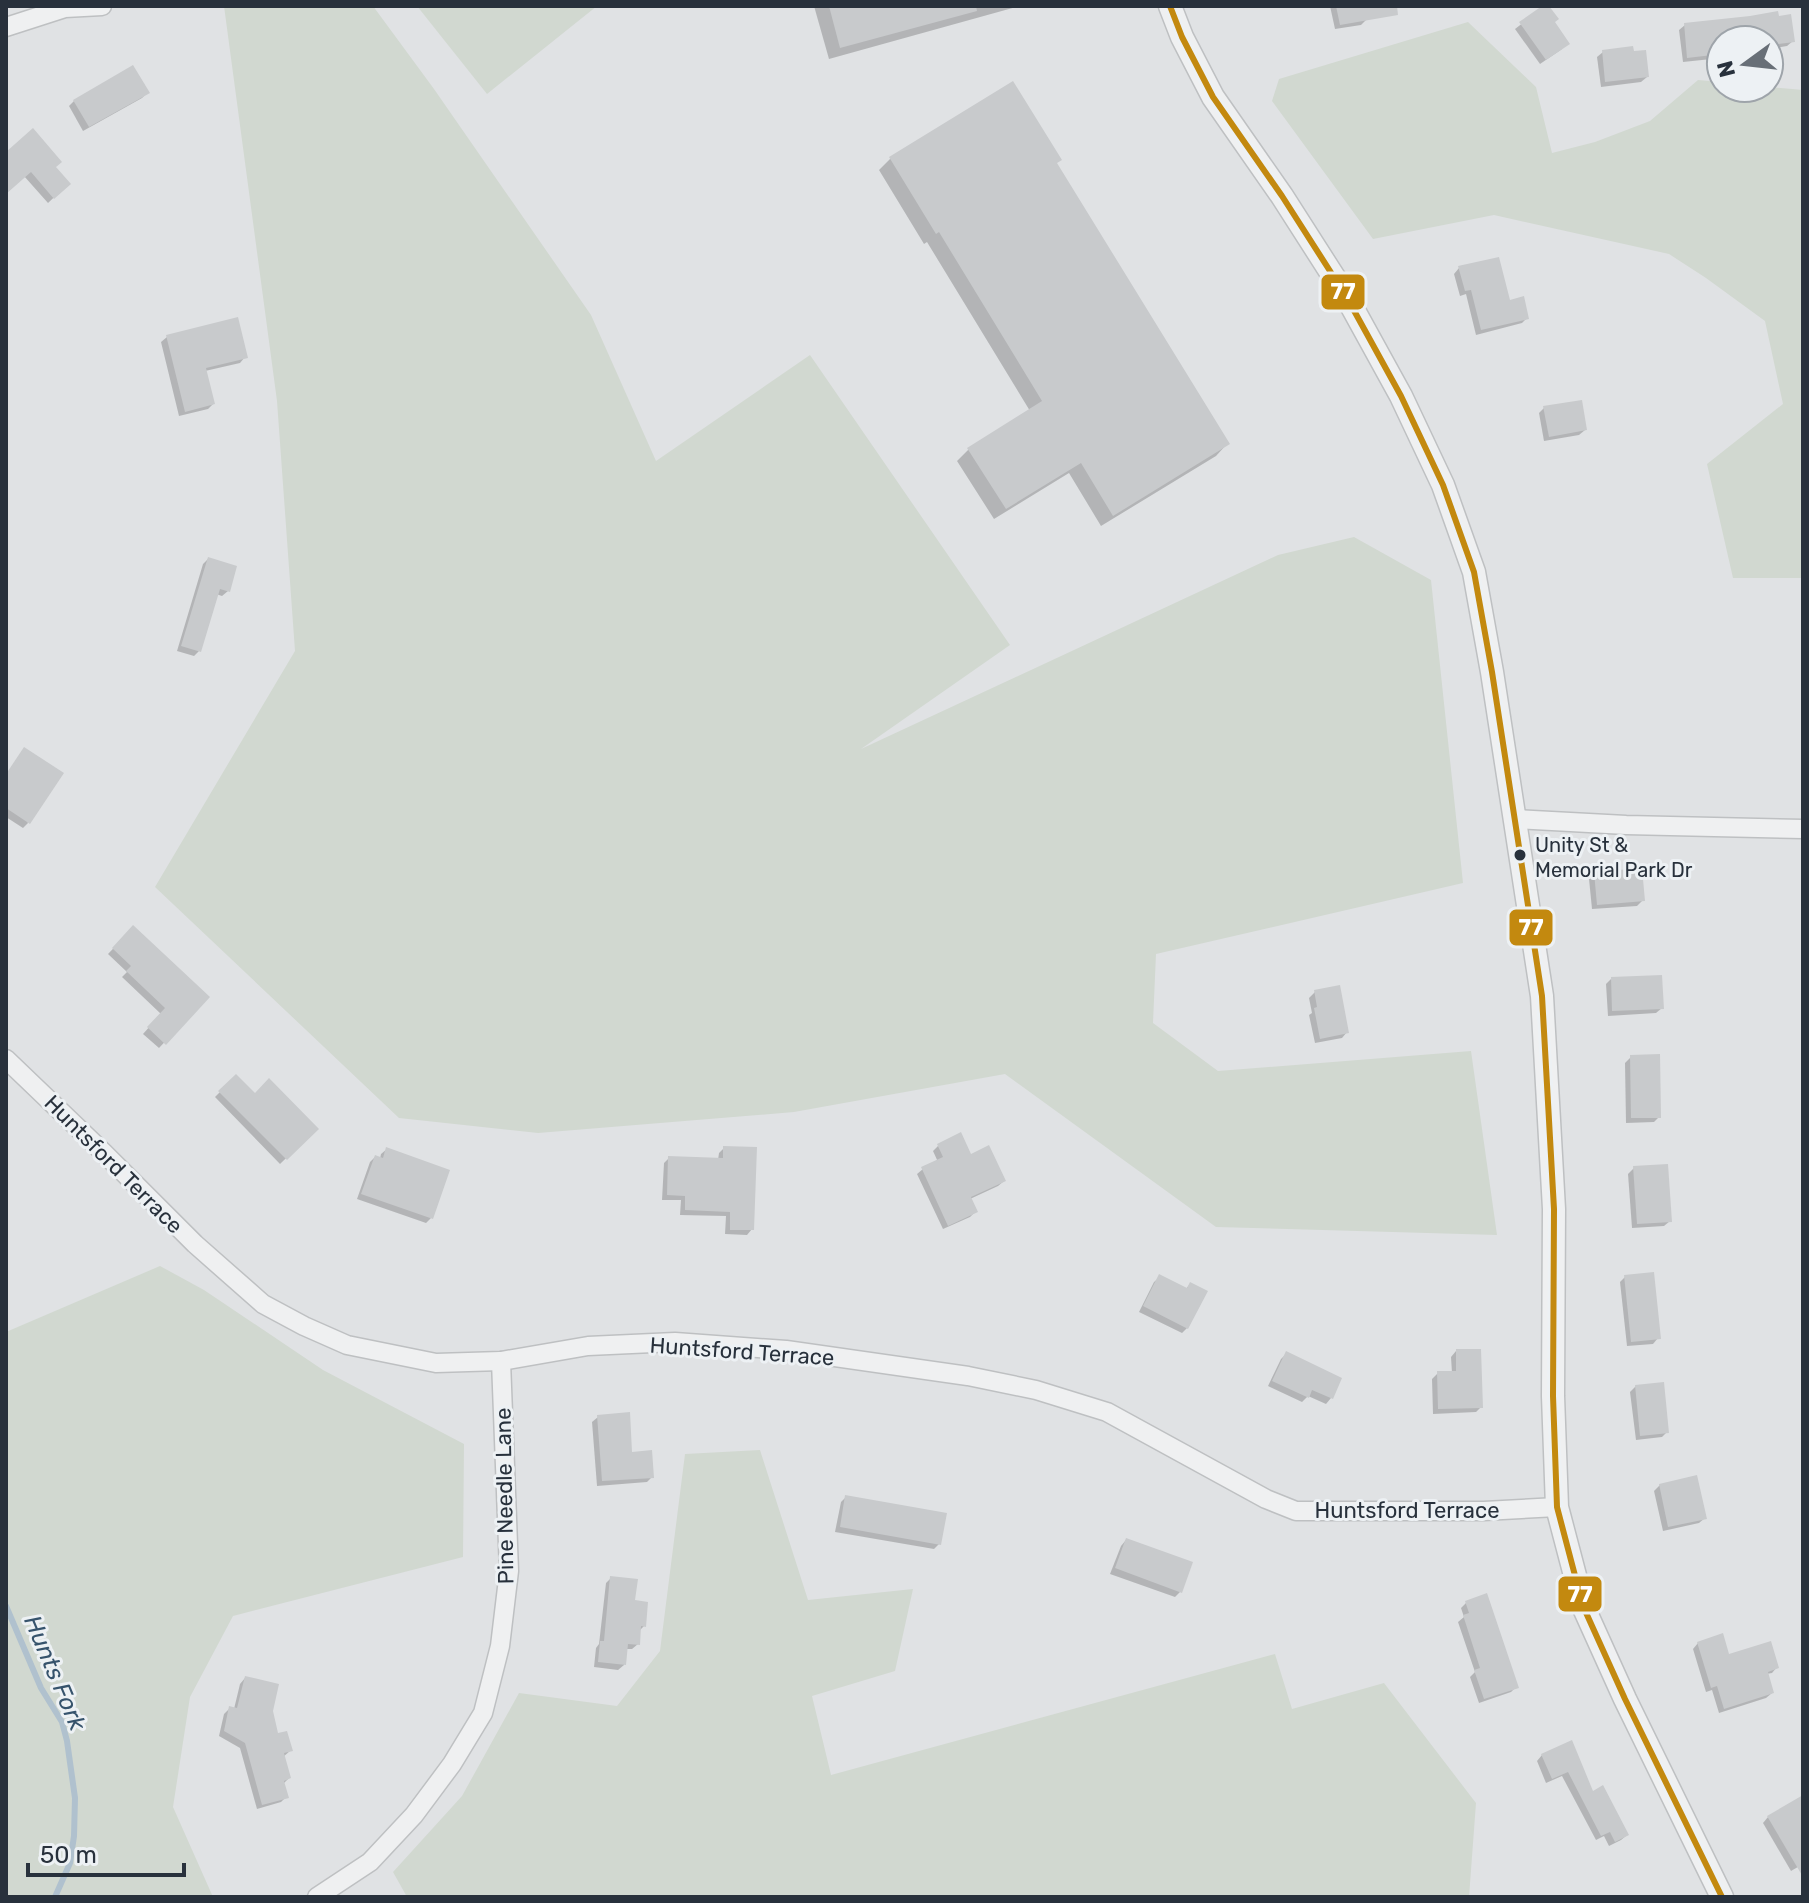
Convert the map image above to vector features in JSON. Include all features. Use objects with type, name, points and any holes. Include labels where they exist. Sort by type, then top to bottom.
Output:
[{"type":"street","points":[[6,27],[65,8],[102,6]]},
{"type":"street","points":[[1170,6],[1213,97],[1346,296],[1404,401],[1443,485],[1474,572],[1542,996],[1554,1209],[1553,1396],[1557,1507],[1583,1606],[1722,1897]]},
{"type":"street","points":[[1515,819],[1803,829]]},
{"type":"street","name":"Huntsford Terrace","points":[[6,1059],[195,1244],[263,1304],[347,1345],[436,1363],[501,1361],[588,1346],[675,1342],[796,1352],[968,1376],[1036,1390],[1107,1412],[1266,1499],[1296,1511],[1484,1511],[1557,1507]]},
{"type":"street","name":"Pine Needle Lane","points":[[317,1897],[370,1862],[414,1815],[452,1764],[483,1713],[500,1646],[509,1571],[501,1361]]},
{"type":"shaded area","points":[[224,6],[373,6],[591,315],[656,461],[810,355],[1010,645],[861,749],[1278,555],[1354,537],[1431,580],[1463,883],[1156,954],[1153,1023],[1218,1071],[1471,1051],[1497,1235],[1216,1227],[1005,1074],[794,1112],[538,1133],[399,1118],[155,887],[295,651],[277,401]]},
{"type":"shaded area","points":[[417,6],[597,6],[487,94]]},
{"type":"shaded area","points":[[1468,22],[1536,87],[1552,153],[1595,142],[1650,121],[1698,80],[1705,81],[1705,104],[1785,104],[1785,88],[1803,90],[1803,578],[1733,578],[1707,464],[1783,404],[1765,321],[1669,254],[1494,215],[1373,239],[1272,101],[1279,79]]},
{"type":"shaded area","points":[[160,1266],[204,1290],[323,1370],[464,1444],[463,1557],[233,1616],[190,1697],[173,1807],[213,1897],[6,1897],[6,1332]]},
{"type":"shaded area","points":[[760,1450],[808,1600],[913,1589],[895,1671],[812,1696],[831,1775],[1275,1654],[1292,1709],[1384,1683],[1476,1803],[1469,1897],[407,1897],[393,1872],[462,1796],[519,1693],[617,1706],[660,1651],[685,1454]]},
{"type":"building","points":[[829,6],[976,6],[977,11],[840,48]]},
{"type":"building","points":[[1336,6],[1397,6],[1398,15],[1340,25]]},
{"type":"building","points":[[1542,6],[1549,6],[1559,19],[1555,22],[1570,44],[1546,60],[1519,22]]},
{"type":"building","points":[[1778,11],[1779,16],[1791,14],[1795,42],[1785,43],[1785,24],[1705,24],[1705,56],[1687,58],[1684,23]]},
{"type":"building","points":[[1633,46],[1634,51],[1646,50],[1649,77],[1605,82],[1602,50]]},
{"type":"building","points":[[133,65],[150,93],[89,127],[73,100]]},
{"type":"building","points":[[1013,81],[1062,160],[1057,163],[1230,444],[1113,516],[1081,463],[1006,509],[967,448],[1042,401],[939,232],[936,234],[889,157]]},
{"type":"building","points":[[33,128],[62,162],[56,167],[71,184],[54,199],[31,172],[6,194],[6,152]]},
{"type":"building","points":[[1499,257],[1510,300],[1524,296],[1529,319],[1481,330],[1471,290],[1465,291],[1458,266]]},
{"type":"building","points":[[238,317],[248,358],[206,368],[215,404],[185,412],[166,335]]},
{"type":"building","points":[[1582,400],[1587,430],[1549,437],[1543,406]]},
{"type":"building","points":[[208,557],[237,566],[230,592],[220,589],[201,652],[181,646]]},
{"type":"building","points":[[24,747],[64,773],[30,824],[6,808],[6,774]]},
{"type":"building","points":[[1642,868],[1645,901],[1597,905],[1594,872]]},
{"type":"building","points":[[133,925],[210,997],[166,1045],[147,1027],[165,1008],[126,971],[131,966],[112,948]]},
{"type":"building","points":[[1662,975],[1664,1009],[1612,1011],[1611,977]]},
{"type":"building","points":[[1340,985],[1349,1033],[1320,1039],[1314,990]]},
{"type":"building","points":[[1660,1054],[1661,1118],[1631,1118],[1630,1055]]},
{"type":"building","points":[[236,1074],[255,1093],[269,1078],[319,1129],[287,1160],[218,1091]]},
{"type":"building","points":[[961,1132],[971,1154],[989,1145],[1006,1181],[971,1197],[978,1212],[948,1226],[921,1167],[943,1157],[937,1144]]},
{"type":"building","points":[[723,1146],[757,1147],[754,1230],[730,1230],[730,1212],[685,1210],[685,1196],[667,1195],[668,1156],[723,1158]]},
{"type":"building","points":[[386,1147],[450,1170],[433,1219],[361,1194],[375,1155],[383,1158]]},
{"type":"building","points":[[1668,1164],[1672,1222],[1637,1224],[1633,1166]]},
{"type":"building","points":[[1654,1272],[1661,1339],[1631,1342],[1624,1275]]},
{"type":"building","points":[[1159,1274],[1187,1288],[1190,1282],[1208,1291],[1188,1329],[1143,1306]]},
{"type":"building","points":[[1456,1349],[1481,1349],[1483,1408],[1438,1409],[1437,1371],[1456,1371]]},
{"type":"building","points":[[1286,1351],[1342,1378],[1333,1399],[1312,1390],[1309,1398],[1272,1381]]},
{"type":"building","points":[[1664,1382],[1669,1433],[1640,1436],[1635,1385]]},
{"type":"building","points":[[630,1412],[632,1452],[652,1450],[654,1478],[602,1481],[597,1415]]},
{"type":"building","points":[[1697,1475],[1707,1519],[1668,1527],[1659,1484]]},
{"type":"building","points":[[845,1495],[947,1513],[941,1545],[840,1527]]},
{"type":"building","points":[[1126,1538],[1193,1562],[1182,1593],[1115,1568]]},
{"type":"building","points":[[610,1576],[638,1579],[635,1600],[648,1602],[646,1627],[641,1626],[640,1645],[628,1644],[626,1665],[598,1662],[600,1641],[604,1641]]},
{"type":"building","points":[[1487,1593],[1519,1688],[1484,1699],[1474,1670],[1480,1668],[1463,1615],[1469,1613],[1465,1601]]},
{"type":"building","points":[[1723,1633],[1729,1654],[1771,1641],[1779,1668],[1768,1672],[1774,1693],[1724,1709],[1717,1686],[1711,1688],[1697,1642]]},
{"type":"building","points":[[245,1676],[279,1684],[273,1711],[278,1733],[287,1731],[293,1751],[284,1753],[291,1778],[284,1781],[289,1798],[262,1805],[245,1743],[224,1731],[229,1706],[237,1708]]},
{"type":"building","points":[[1572,1740],[1593,1791],[1603,1785],[1629,1835],[1615,1842],[1610,1832],[1601,1836],[1568,1772],[1552,1779],[1541,1754]]},
{"type":"building","points":[[1803,1795],[1803,1877],[1767,1816]]},
{"type":"waterway","name":"Hunts Fork","points":[[6,1606],[41,1688],[62,1722],[67,1741],[75,1798],[74,1836],[70,1863],[55,1897]]},
{"type":"transit line","name":"77","points":[[1170,6],[1213,97],[1346,296],[1401,396],[1443,485],[1474,572],[1542,996],[1554,1209],[1553,1396],[1557,1507],[1583,1606],[1722,1897]]},
{"type":"place","name":"Unity St & Memorial Park Dr","points":[[1520,855]]}]
